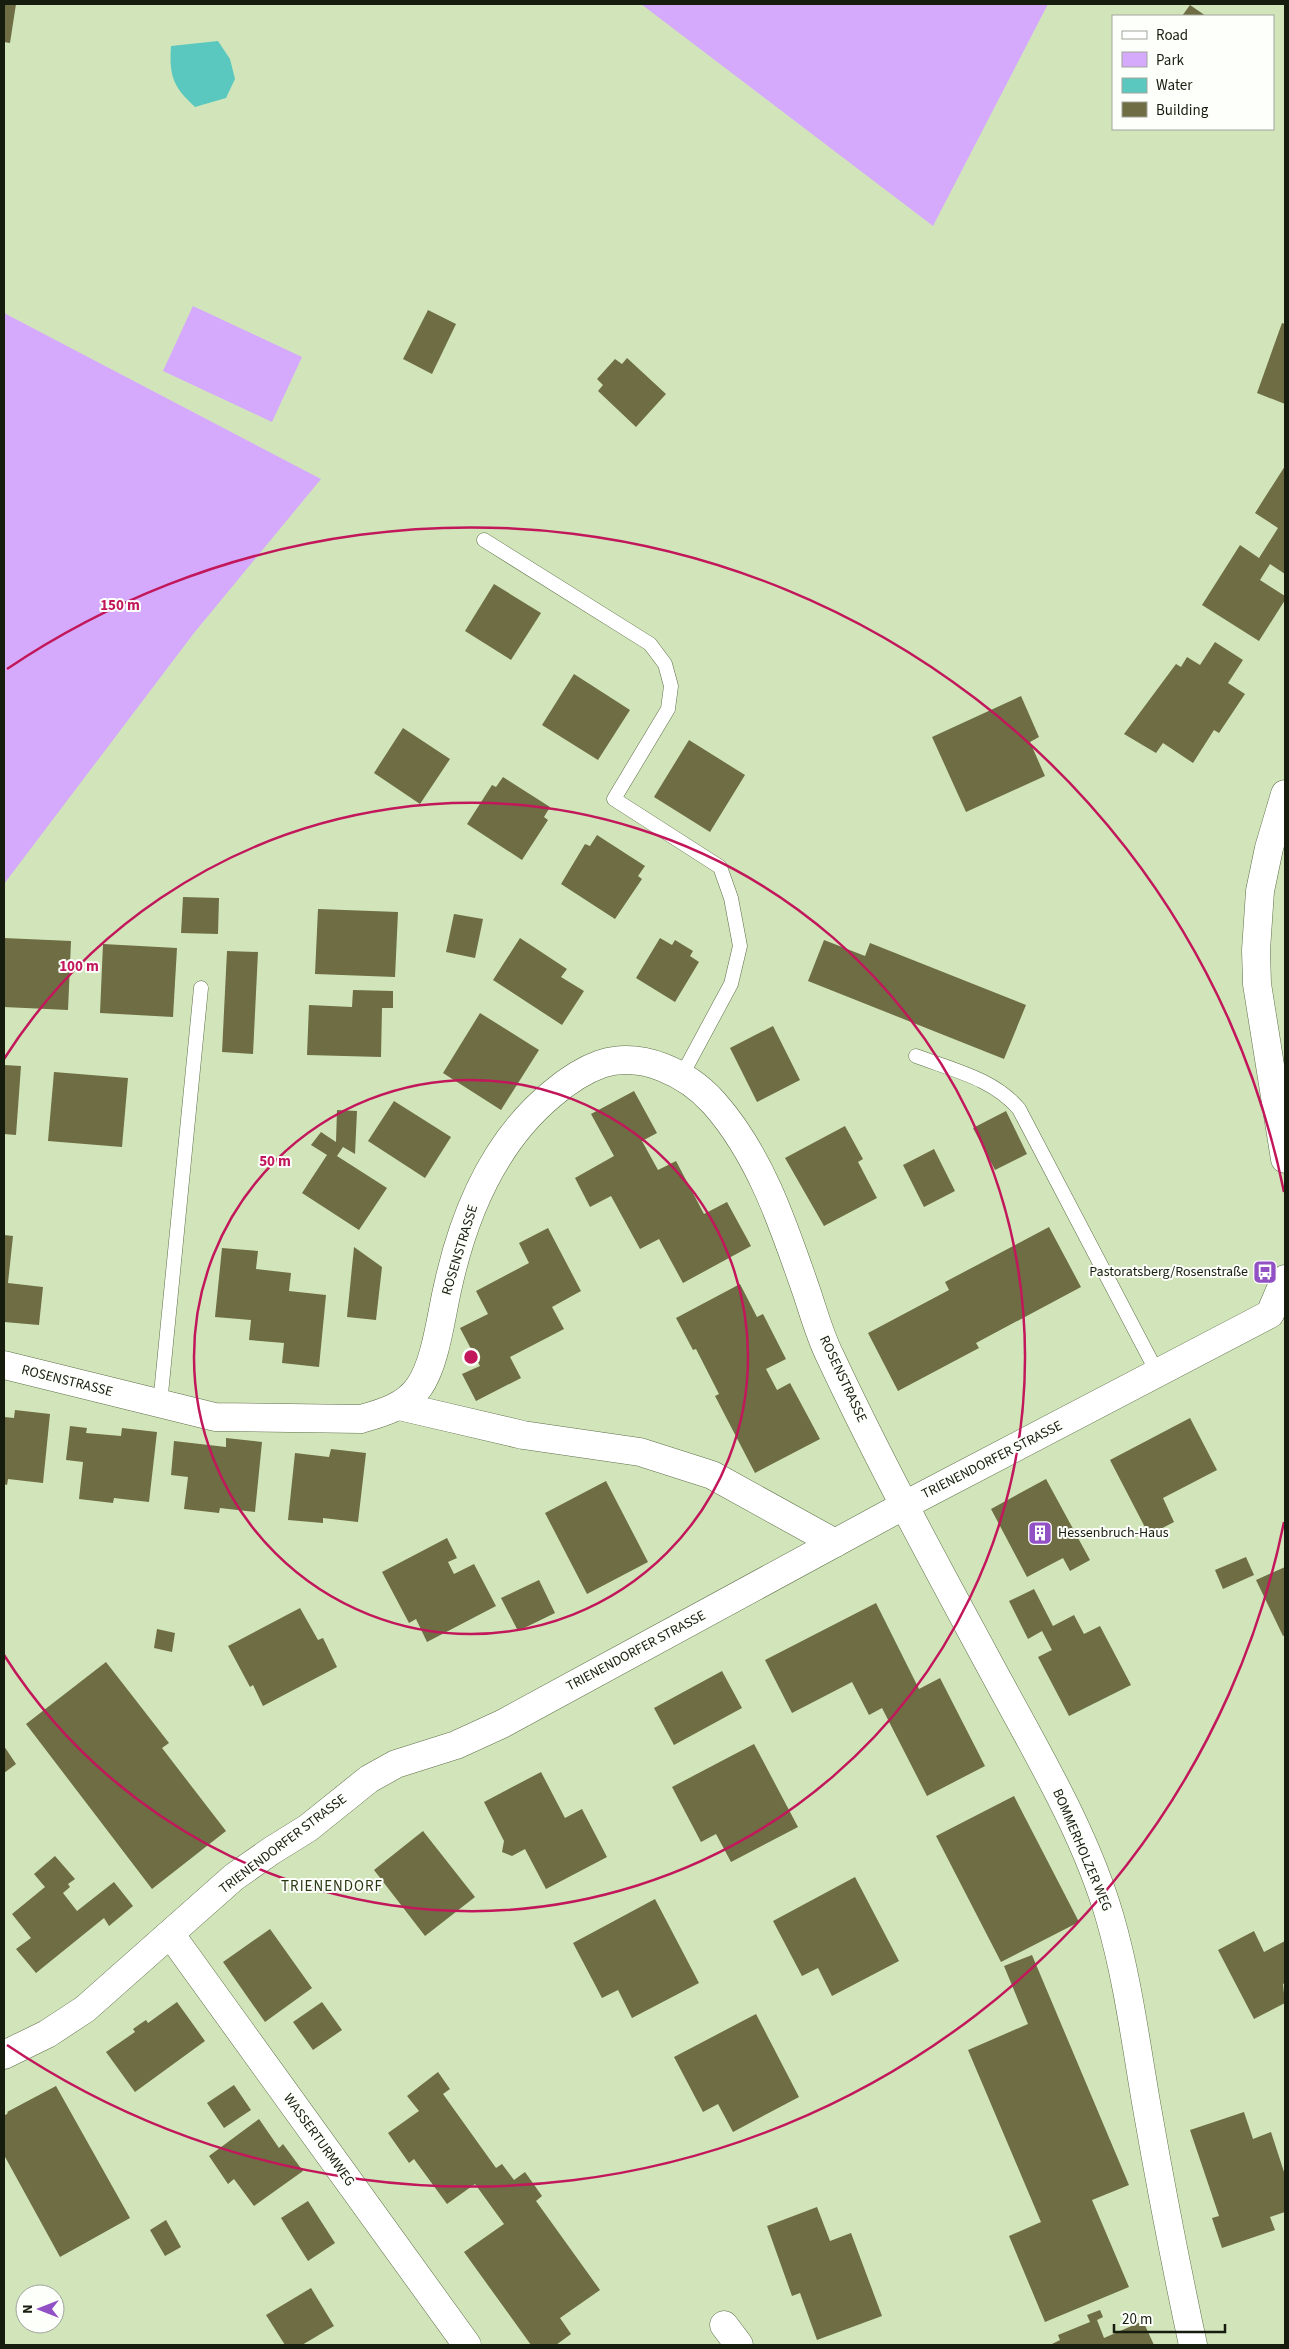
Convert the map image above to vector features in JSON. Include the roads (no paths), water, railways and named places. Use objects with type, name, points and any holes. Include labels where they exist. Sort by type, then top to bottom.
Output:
[{"type":"street","points":[[1285,794],[1269,848],[1260,891],[1256,950],[1257,984],[1285,1159]]},
{"type":"street","name":"ROSENSTRASSE","points":[[4,1365],[215,1417],[361,1420],[399,1406],[419,1387],[428,1365],[453,1264],[467,1220],[495,1160],[516,1129],[537,1106],[564,1083],[598,1065],[615,1061],[642,1063],[661,1067],[682,1075],[698,1086],[716,1105],[758,1169],[783,1223],[827,1350],[903,1506]]},
{"type":"street","name":"TRIENENDORFER STRASSE","points":[[4,2055],[47,2034],[70,2020],[171,1935],[234,1877],[271,1850],[308,1828],[382,1771],[414,1758],[456,1745],[502,1724],[903,1506],[1278,1314],[1285,1279]]},
{"type":"street","points":[[399,1406],[523,1435],[640,1452],[712,1475],[835,1543]]},
{"type":"street","name":"BOMMERHOLZER WEG","points":[[903,1506],[1058,1792],[1084,1849],[1110,1918],[1127,1995],[1164,2205],[1193,2345]]},
{"type":"street","name":"WASSERTURMWEG","points":[[171,1935],[467,2345]]},
{"type":"lane","points":[[484,540],[650,644],[665,664],[671,686],[668,709],[614,799],[720,867],[732,898],[740,946],[732,984],[682,1075]]},
{"type":"lane","points":[[160,1404],[201,988]]},
{"type":"lane","points":[[916,1056],[996,1087],[1009,1097],[1019,1109],[1158,1374]]},
{"type":"water","points":[[218,41],[230,59],[235,79],[226,98],[195,107],[177,87],[174,80],[171,65],[171,46]]},
{"type":"place","name":"Pastoratsberg/Rosenstraße","points":[[1265,1272]]},
{"type":"place","name":"Hessenbruch-Haus","points":[[1040,1533]]},
{"type":"district","name":"TRIENENDORF","points":[[332,1886]]}]
